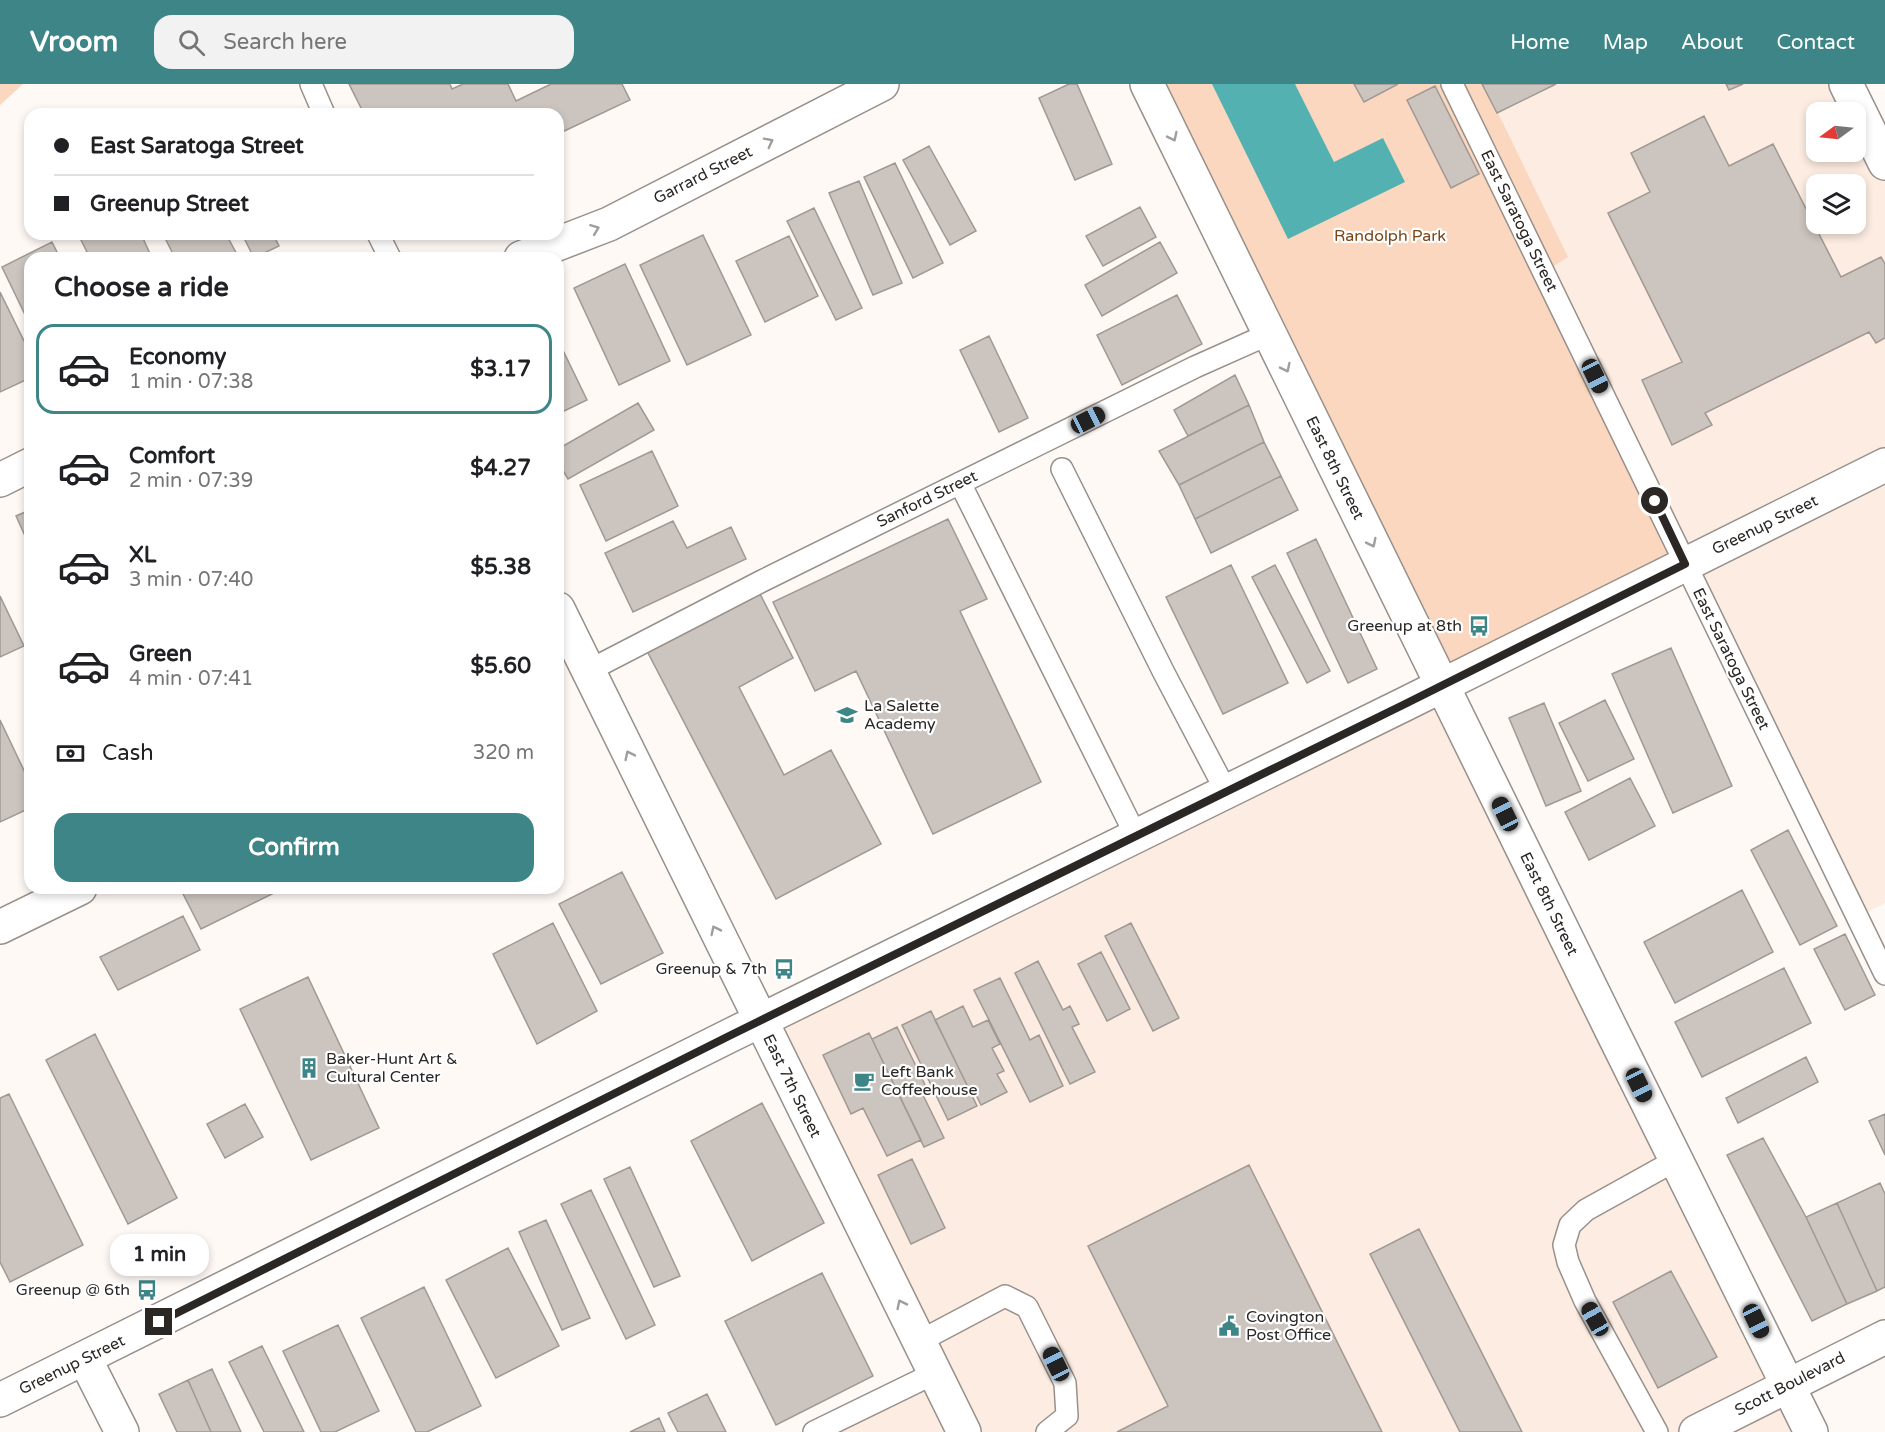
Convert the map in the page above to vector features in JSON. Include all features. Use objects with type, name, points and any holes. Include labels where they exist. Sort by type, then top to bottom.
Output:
[{"type":"street","name":"Garrard Street","points":[[536,252],[609,224],[882,84]]},
{"type":"street","name":"East 8th Street","points":[[1147,84],[1811,1432]]},
{"type":"street","points":[[1846,84],[1885,163]]},
{"type":"street","name":"Greenup Street","points":[[0,1400],[760,1020],[1442,686],[1885,465]]},
{"type":"street","points":[[0,480],[24,468]]},
{"type":"street","name":"East 7th Street","points":[[564,627],[574,656],[760,1020],[964,1432]]},
{"type":"street","points":[[0,927],[68,894]]},
{"type":"street","name":"Scott Boulevard","points":[[1696,1432],[1885,1337]]},
{"type":"street","points":[[85,1359],[122,1432]]},
{"type":"lane","points":[[311,84],[321,108]]},
{"type":"lane","name":"East Saratoga Street","points":[[1452,84],[1885,974]]},
{"type":"lane","name":"Sanford Street","points":[[574,656],[762,581],[1195,367],[1269,334]]},
{"type":"lane","points":[[1062,469],[1226,791]]},
{"type":"lane","points":[[960,483],[1136,836]]},
{"type":"lane","points":[[1657,1432],[1585,1301],[1568,1262],[1564,1245],[1570,1226],[1586,1210],[1676,1160]]},
{"type":"lane","points":[[920,1341],[1005,1296],[1027,1307],[1065,1383],[1067,1416],[1047,1432]]},
{"type":"lane","points":[[814,1432],[935,1373]]},
{"type":"shaded area","points":[[1484,84],[1846,84],[1855,102],[1806,102],[1806,162],[1866,162],[1866,125],[1885,163],[1885,903],[1858,917],[1545,273],[1567,257]]},
{"type":"shaded area","points":[[1442,686],[1811,1432],[814,1432],[935,1373],[760,1020]]},
{"type":"green space","points":[[0,84],[23,84],[0,105]]},
{"type":"green space","name":"Randolph Park","points":[[1147,84],[1484,84],[1568,257],[1545,272],[1685,564],[1442,686]]},
{"type":"water","points":[[1212,84],[1295,84],[1334,162],[1383,138],[1405,182],[1288,239]]},
{"type":"building","points":[[349,84],[450,84],[452,89],[463,84],[508,84],[516,101],[551,84],[622,84],[630,100],[564,131],[564,108],[361,108]]},
{"type":"building","points":[[1069,84],[1077,84],[1112,164],[1075,180],[1039,98]]},
{"type":"building","points":[[1354,84],[1398,84],[1364,102]]},
{"type":"building","points":[[1482,84],[1556,84],[1497,113]]},
{"type":"building","points":[[1726,84],[1743,84],[1729,90]]},
{"type":"building","points":[[1435,86],[1479,174],[1451,188],[1407,100]]},
{"type":"building","points":[[1704,116],[1729,166],[1773,144],[1806,209],[1806,234],[1819,234],[1841,277],[1881,257],[1885,264],[1885,338],[1876,343],[1869,332],[1705,413],[1712,425],[1672,445],[1642,380],[1682,362],[1608,213],[1650,192],[1631,153]]},
{"type":"building","points":[[929,146],[976,231],[950,245],[903,160]]},
{"type":"building","points":[[895,163],[943,263],[913,278],[864,177]]},
{"type":"building","points":[[859,181],[902,283],[873,295],[829,193]]},
{"type":"building","points":[[1140,207],[1156,237],[1103,266],[1086,236]]},
{"type":"building","points":[[814,208],[862,308],[836,320],[787,221]]},
{"type":"building","points":[[703,235],[751,335],[687,365],[640,265]]},
{"type":"building","points":[[789,236],[818,296],[765,322],[736,261]]},
{"type":"building","points":[[81,240],[144,240],[149,252],[87,252]]},
{"type":"building","points":[[166,240],[229,240],[236,252],[172,252]]},
{"type":"building","points":[[245,240],[276,240],[279,246],[266,252],[251,252]]},
{"type":"building","points":[[52,242],[57,252],[32,252]]},
{"type":"building","points":[[1160,242],[1177,273],[1102,316],[1085,285]]},
{"type":"building","points":[[24,256],[24,313],[2,267]]},
{"type":"building","points":[[625,264],[670,361],[619,385],[574,288]]},
{"type":"building","points":[[0,292],[24,341],[24,381],[0,392]]},
{"type":"building","points":[[1177,295],[1202,344],[1122,385],[1097,335]]},
{"type":"building","points":[[989,336],[1028,418],[999,432],[960,350]]},
{"type":"building","points":[[564,352],[587,400],[564,411]]},
{"type":"building","points":[[1235,375],[1249,405],[1188,436],[1174,410]]},
{"type":"building","points":[[638,403],[654,430],[568,479],[564,472],[564,446]]},
{"type":"building","points":[[1249,405],[1264,442],[1179,485],[1159,451]]},
{"type":"building","points":[[1264,442],[1281,476],[1195,519],[1179,485]]},
{"type":"building","points":[[652,451],[678,506],[606,541],[580,485]]},
{"type":"building","points":[[1281,476],[1298,510],[1211,553],[1195,519]]},
{"type":"building","points":[[24,513],[24,534],[16,516]]},
{"type":"building","points":[[948,519],[987,599],[960,611],[1041,782],[933,834],[856,671],[815,691],[773,602]]},
{"type":"building","points":[[673,521],[687,548],[731,527],[746,559],[633,612],[605,553]]},
{"type":"building","points":[[1316,539],[1377,669],[1348,683],[1287,553]]},
{"type":"building","points":[[1231,565],[1288,683],[1223,714],[1166,597]]},
{"type":"building","points":[[1275,565],[1330,671],[1307,683],[1252,577]]},
{"type":"building","points":[[759,592],[793,658],[739,687],[784,775],[831,750],[881,844],[776,899],[647,651]]},
{"type":"building","points":[[0,596],[24,646],[0,657]]},
{"type":"building","points":[[1671,648],[1732,786],[1673,813],[1612,674]]},
{"type":"building","points":[[1605,700],[1634,759],[1588,781],[1559,723]]},
{"type":"building","points":[[1544,703],[1581,791],[1546,806],[1509,718]]},
{"type":"building","points":[[0,720],[24,770],[24,811],[0,822]]},
{"type":"building","points":[[1630,778],[1655,826],[1589,860],[1565,812]]},
{"type":"building","points":[[1788,830],[1837,926],[1800,945],[1751,850]]},
{"type":"building","points":[[622,872],[663,953],[601,984],[559,904]]},
{"type":"building","points":[[1742,890],[1773,952],[1675,1003],[1644,942]]},
{"type":"building","points":[[183,894],[272,894],[201,929]]},
{"type":"building","points":[[183,916],[200,950],[118,990],[100,957]]},
{"type":"building","points":[[553,923],[597,1011],[537,1044],[493,954]]},
{"type":"building","points":[[1131,923],[1179,1018],[1153,1031],[1105,936]]},
{"type":"building","points":[[1845,934],[1875,995],[1845,1010],[1814,949]]},
{"type":"building","points":[[1101,952],[1130,1009],[1107,1021],[1078,964]]},
{"type":"building","points":[[1038,961],[1063,1010],[1070,1006],[1079,1024],[1072,1027],[1095,1072],[1070,1084],[1015,973]]},
{"type":"building","points":[[1784,968],[1811,1023],[1702,1077],[1675,1022]]},
{"type":"building","name":"Baker-Hunt Art & Cultural Center","points":[[308,977],[379,1128],[311,1160],[240,1009]]},
{"type":"building","points":[[1000,978],[1030,1040],[1039,1035],[1063,1086],[1030,1102],[974,990]]},
{"type":"building","points":[[963,1006],[973,1027],[988,1020],[1000,1044],[992,1048],[1004,1071],[997,1074],[1007,1092],[981,1105],[972,1087],[969,1089],[935,1020]]},
{"type":"building","points":[[931,1011],[977,1106],[948,1120],[902,1025]]},
{"type":"building","points":[[897,1027],[928,1091],[922,1093],[944,1138],[924,1147],[872,1039]]},
{"type":"building","name":"Left Bank Coffeehouse","points":[[869,1033],[921,1140],[887,1156],[863,1108],[851,1114],[823,1055]]},
{"type":"building","points":[[95,1034],[177,1198],[128,1224],[46,1060]]},
{"type":"building","points":[[1806,1057],[1818,1082],[1738,1123],[1726,1098]]},
{"type":"building","points":[[9,1094],[83,1245],[10,1282],[0,1262],[0,1098]]},
{"type":"building","points":[[762,1103],[824,1223],[752,1261],[691,1141]]},
{"type":"building","points":[[245,1104],[263,1137],[225,1158],[207,1124]]},
{"type":"building","points":[[1885,1114],[1885,1155],[1869,1121]]},
{"type":"building","points":[[1763,1138],[1806,1217],[1847,1304],[1812,1321],[1727,1155]]},
{"type":"building","points":[[912,1159],[945,1228],[911,1244],[878,1175]]},
{"type":"building","name":"Covington Post Office","points":[[1249,1165],[1382,1432],[1117,1432],[1168,1406],[1088,1246]]},
{"type":"building","points":[[630,1167],[680,1276],[654,1287],[604,1179]]},
{"type":"building","points":[[1880,1183],[1885,1194],[1885,1287],[1877,1291],[1837,1203]]},
{"type":"building","points":[[591,1190],[655,1325],[626,1339],[561,1204]]},
{"type":"building","points":[[1837,1203],[1877,1291],[1847,1304],[1806,1217]]},
{"type":"building","points":[[546,1220],[590,1318],[562,1330],[519,1232]]},
{"type":"building","points":[[1419,1229],[1522,1432],[1460,1432],[1370,1254]]},
{"type":"building","points":[[508,1248],[559,1346],[496,1378],[446,1280]]},
{"type":"building","points":[[1671,1271],[1717,1357],[1658,1388],[1613,1302]]},
{"type":"building","points":[[822,1273],[873,1376],[776,1425],[725,1321]]},
{"type":"building","points":[[424,1287],[481,1406],[427,1432],[416,1432],[361,1318]]},
{"type":"building","points":[[338,1325],[379,1411],[335,1432],[321,1432],[283,1351]]},
{"type":"building","points":[[262,1346],[304,1432],[264,1432],[229,1362]]},
{"type":"building","points":[[212,1369],[241,1432],[211,1432],[188,1380]]},
{"type":"building","points":[[188,1380],[211,1432],[177,1432],[159,1394]]},
{"type":"building","points":[[707,1394],[726,1432],[678,1432],[668,1413]]},
{"type":"building","points":[[659,1418],[665,1432],[630,1432]]},
{"type":"place","name":"Greenup at 8th","points":[[1479,626]]},
{"type":"place","name":"La Salette Academy","points":[[847,715]]},
{"type":"place","name":"Greenup & 7th","points":[[784,969]]},
{"type":"place","name":"Baker-Hunt Art & Cultural Center","points":[[309,1068]]},
{"type":"place","name":"Left Bank Coffeehouse","points":[[864,1081]]},
{"type":"place","name":"Greenup @ 6th","points":[[147,1290]]},
{"type":"place","name":"Covington Post Office","points":[[1229,1326]]},
{"type":"route","points":[[159,1322],[729,1036],[1685,564],[1655,501]]}]
